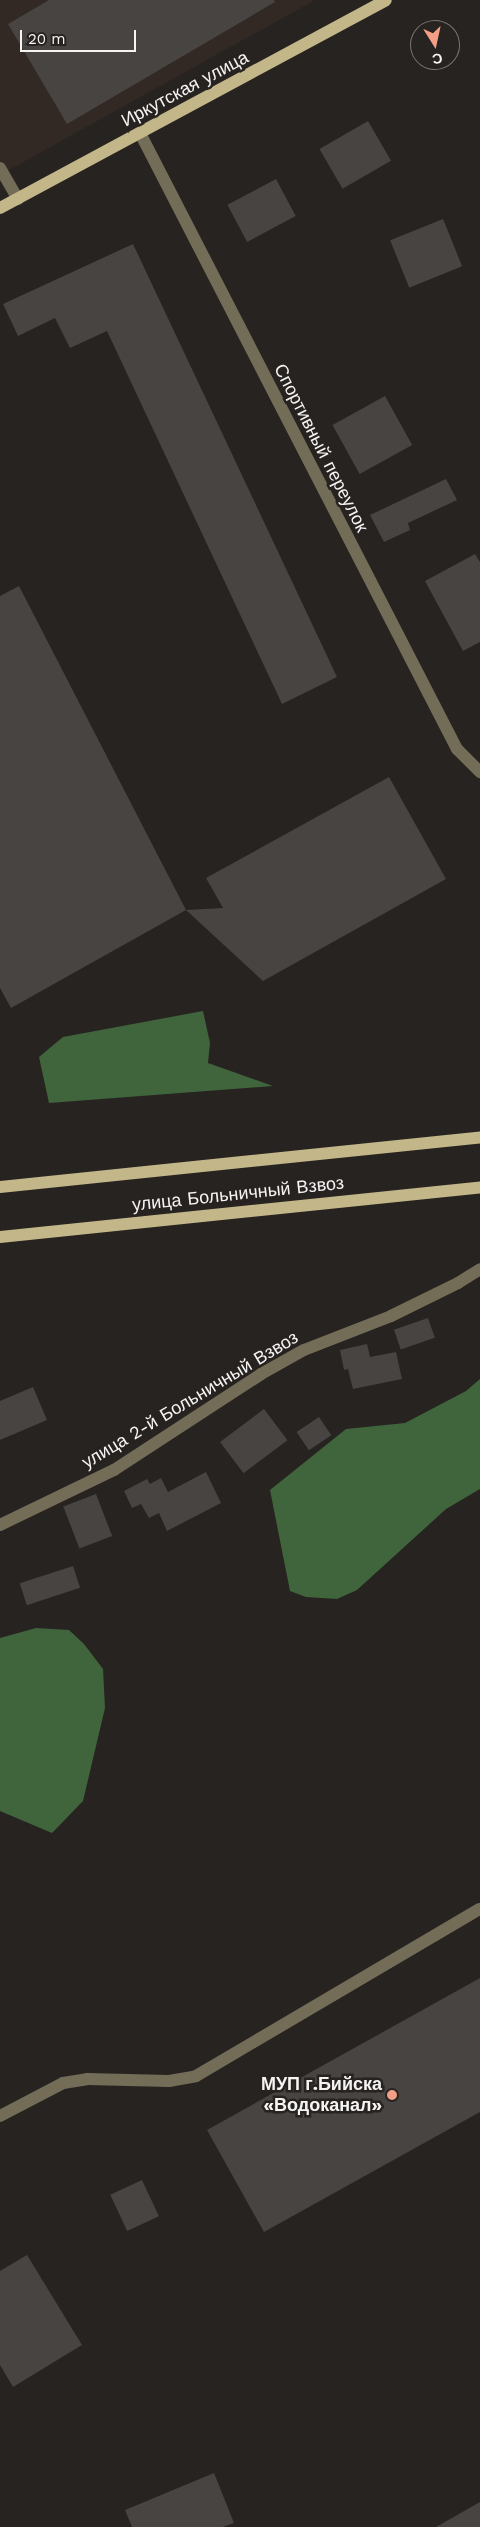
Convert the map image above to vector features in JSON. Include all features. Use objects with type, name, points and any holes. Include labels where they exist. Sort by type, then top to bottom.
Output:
[{"type":"main road","name":"Иркутская улица","points":[[0,208],[386,0]]},
{"type":"main road","name":"улица Больничный Взвоз","points":[[0,1187],[480,1137]]},
{"type":"main road","name":"улица Больничный Взвоз","points":[[0,1236],[480,1187]]},
{"type":"street","name":"Спортивный переулок","points":[[140,133],[457,749],[480,772]]},
{"type":"street","points":[[0,168],[18,199]]},
{"type":"street","name":"улица 2-й Больничный Взвоз","points":[[0,1525],[114,1470],[260,1374],[304,1350],[391,1316],[458,1284],[480,1269]]},
{"type":"street","points":[[0,2116],[63,2083],[87,2079],[169,2081],[196,2076],[480,1909]]},
{"type":"shaded area","points":[[0,0],[315,0],[0,175]]},
{"type":"green space","points":[[203,1011],[210,1043],[208,1063],[273,1086],[49,1103],[39,1057],[63,1037]]},
{"type":"green space","points":[[480,1379],[480,1489],[446,1509],[357,1590],[337,1599],[306,1597],[290,1591],[270,1490],[346,1429],[405,1423],[466,1391]]},
{"type":"green space","points":[[36,1628],[69,1630],[84,1644],[103,1669],[105,1708],[83,1801],[52,1833],[0,1811],[0,1638]]},
{"type":"building","points":[[49,0],[274,0],[275,2],[67,124],[8,24]]},
{"type":"building","points":[[368,121],[391,161],[343,189],[320,149]]},
{"type":"building","points":[[276,179],[296,216],[247,242],[227,205]]},
{"type":"building","points":[[443,219],[462,266],[409,288],[390,240]]},
{"type":"building","points":[[133,244],[337,677],[282,704],[107,331],[70,348],[55,318],[18,336],[3,304]]},
{"type":"building","points":[[385,396],[412,445],[360,474],[333,425]]},
{"type":"building","points":[[446,479],[457,500],[408,523],[410,530],[384,542],[370,515]]},
{"type":"building","points":[[475,554],[480,562],[480,642],[463,651],[425,581]]},
{"type":"building","points":[[19,586],[186,910],[11,1008],[0,988],[0,596]]},
{"type":"building","points":[[389,777],[446,879],[263,981],[186,910],[223,908],[206,878]]},
{"type":"building","points":[[428,1318],[435,1338],[401,1350],[394,1330]]},
{"type":"building","points":[[367,1344],[370,1357],[396,1352],[402,1379],[353,1389],[348,1369],[344,1370],[340,1350]]},
{"type":"building","points":[[33,1387],[47,1420],[0,1440],[0,1401]]},
{"type":"building","points":[[264,1409],[287,1440],[244,1473],[220,1442]]},
{"type":"building","points":[[319,1417],[331,1435],[309,1450],[297,1432]]},
{"type":"building","points":[[206,1472],[221,1503],[167,1531],[159,1513],[149,1518],[141,1504],[132,1508],[124,1491],[147,1479],[150,1484],[161,1478],[168,1492]]},
{"type":"building","points":[[96,1494],[112,1536],[79,1549],[63,1507]]},
{"type":"building","points":[[73,1566],[80,1588],[27,1605],[20,1583]]},
{"type":"building","points":[[480,1978],[480,2112],[264,2232],[207,2130]]},
{"type":"building","points":[[142,2180],[159,2216],[127,2231],[110,2195]]},
{"type":"building","points":[[27,2255],[82,2345],[13,2387],[0,2365],[0,2271]]},
{"type":"building","points":[[214,2473],[234,2523],[223,2527],[132,2527],[125,2510]]},
{"type":"building","points":[[480,2502],[480,2527],[436,2527]]},
{"type":"place","name":"МУП г.Бийска «Водоканал»","points":[[392,2095]]}]
